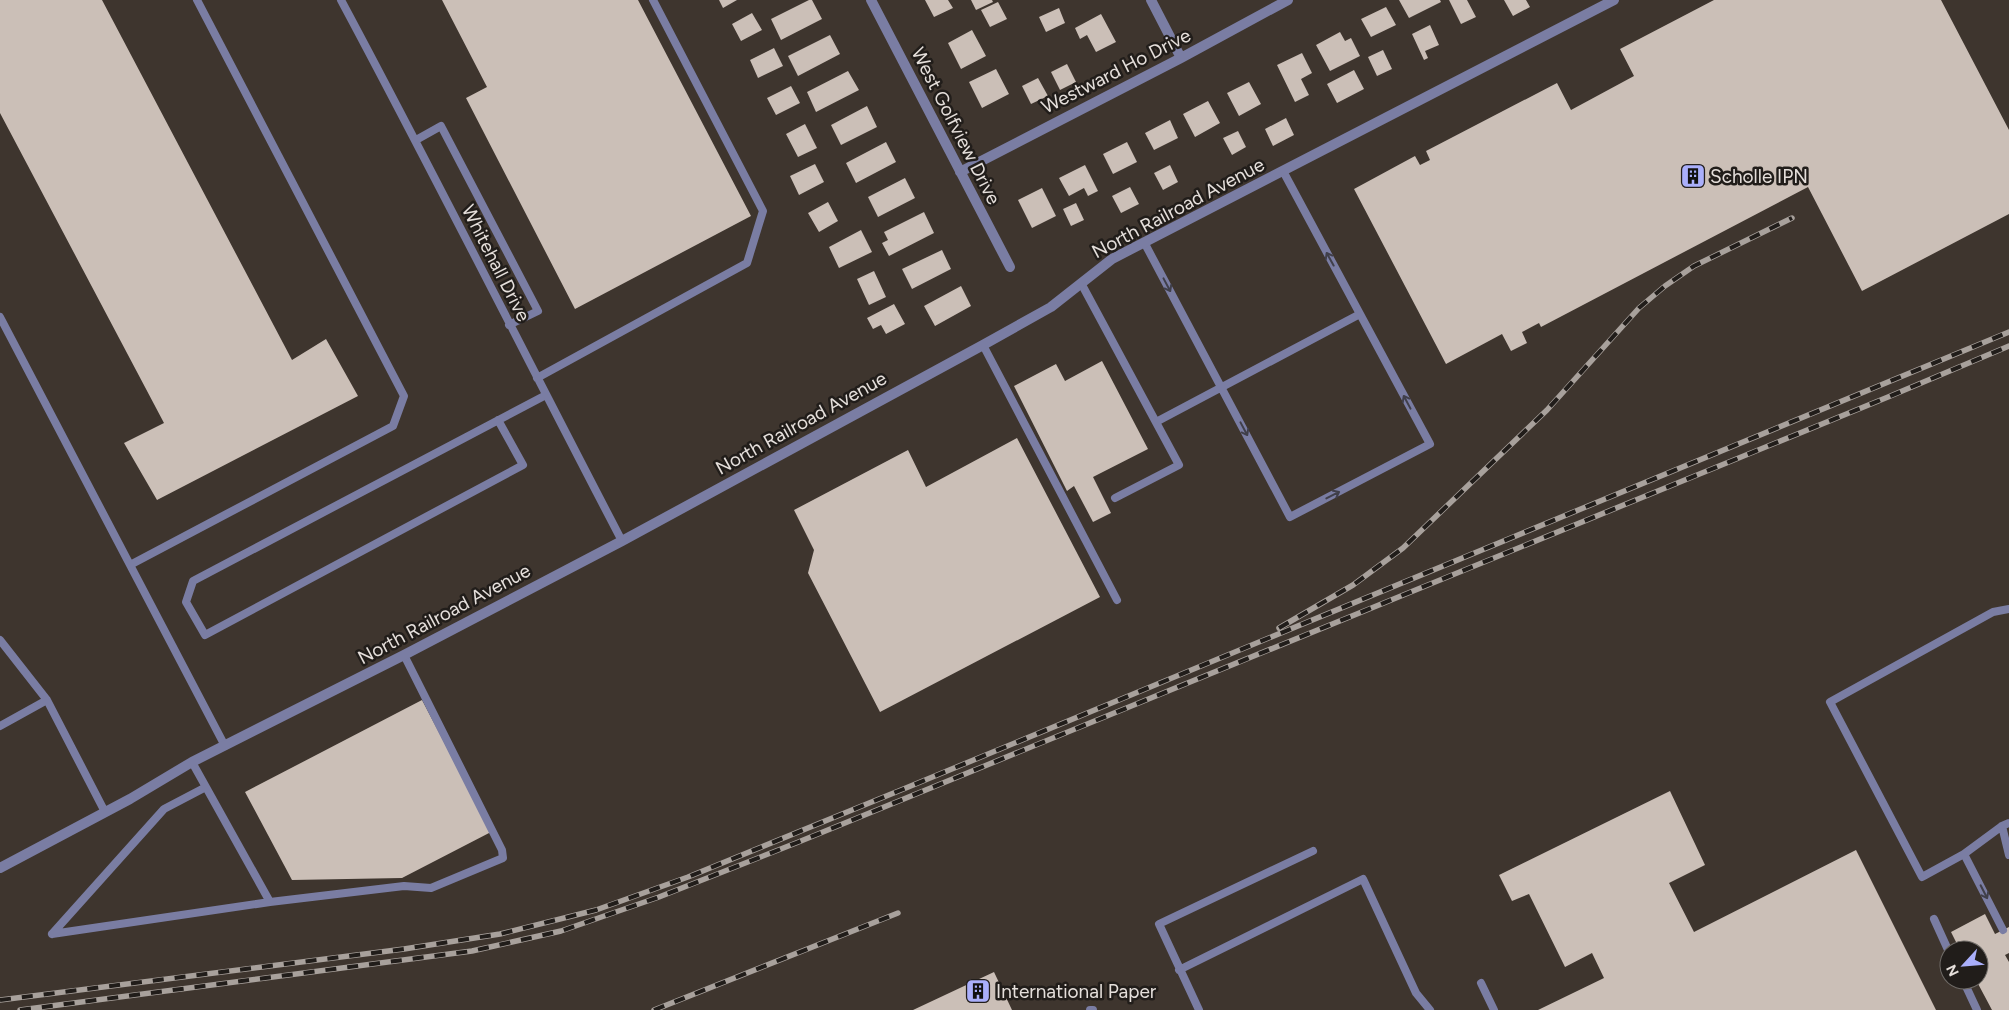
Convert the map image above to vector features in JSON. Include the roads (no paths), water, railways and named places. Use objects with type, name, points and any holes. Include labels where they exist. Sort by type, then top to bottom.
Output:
[{"type":"street","name":"West Golfview Drive","points":[[871,0],[1010,267]]},
{"type":"street","points":[[1151,0],[1181,58]]},
{"type":"street","name":"Westward Ho Drive","points":[[960,172],[1181,58],[1288,0]]},
{"type":"street","name":"North Railroad Avenue","points":[[0,868],[105,812],[192,762],[404,655],[622,541],[983,346],[1051,308],[1112,259],[1614,0]]},
{"type":"lane","points":[[130,565],[393,426],[404,396],[197,0]]},
{"type":"lane","name":"Whitehall Drive","points":[[341,0],[416,140],[509,325],[622,541]]},
{"type":"lane","points":[[537,378],[747,264],[761,220],[763,211],[653,0]]},
{"type":"lane","points":[[416,140],[441,126],[538,311],[509,325]]},
{"type":"lane","points":[[1144,242],[1290,517],[1430,444],[1283,171]]},
{"type":"lane","points":[[1081,283],[1179,465],[1115,498]]},
{"type":"lane","points":[[1156,422],[1360,314]]},
{"type":"lane","points":[[0,317],[225,746]]},
{"type":"lane","points":[[983,346],[1117,600]]},
{"type":"lane","points":[[498,420],[523,465],[205,635],[186,602],[193,581],[498,420],[546,395]]},
{"type":"lane","points":[[2009,609],[1993,612],[1830,702],[1922,877],[1964,854],[2005,825],[2009,855]]},
{"type":"lane","points":[[0,640],[47,700],[105,812]]},
{"type":"lane","points":[[206,787],[164,809],[52,934],[270,902],[404,886],[431,888],[503,858],[502,850],[404,655]]},
{"type":"lane","points":[[0,726],[47,700]]},
{"type":"lane","points":[[192,762],[270,902]]},
{"type":"lane","points":[[1199,1010],[1159,924],[1313,851]]},
{"type":"lane","points":[[1964,854],[2004,930]]},
{"type":"lane","points":[[1179,970],[1363,879],[1416,993],[1430,1010]]},
{"type":"lane","points":[[1934,920],[1943,940]]},
{"type":"lane","points":[[1481,983],[1494,1010]]},
{"type":"lane","points":[[1968,990],[1977,1010]]},
{"type":"railway","points":[[1279,628],[1353,585],[1403,548],[1547,410],[1639,308],[1665,286],[1694,266],[1792,218]]},
{"type":"railway","points":[[0,1000],[404,949],[500,934],[596,910],[688,877],[901,790],[2009,332]]},
{"type":"railway","points":[[20,1010],[472,951],[561,931],[659,897],[796,843],[2009,346]]},
{"type":"railway","points":[[654,1010],[898,913]]},
{"type":"place","name":"Scholle IPN","points":[[1693,176]]},
{"type":"place","name":"International Paper","points":[[978,991]]}]
